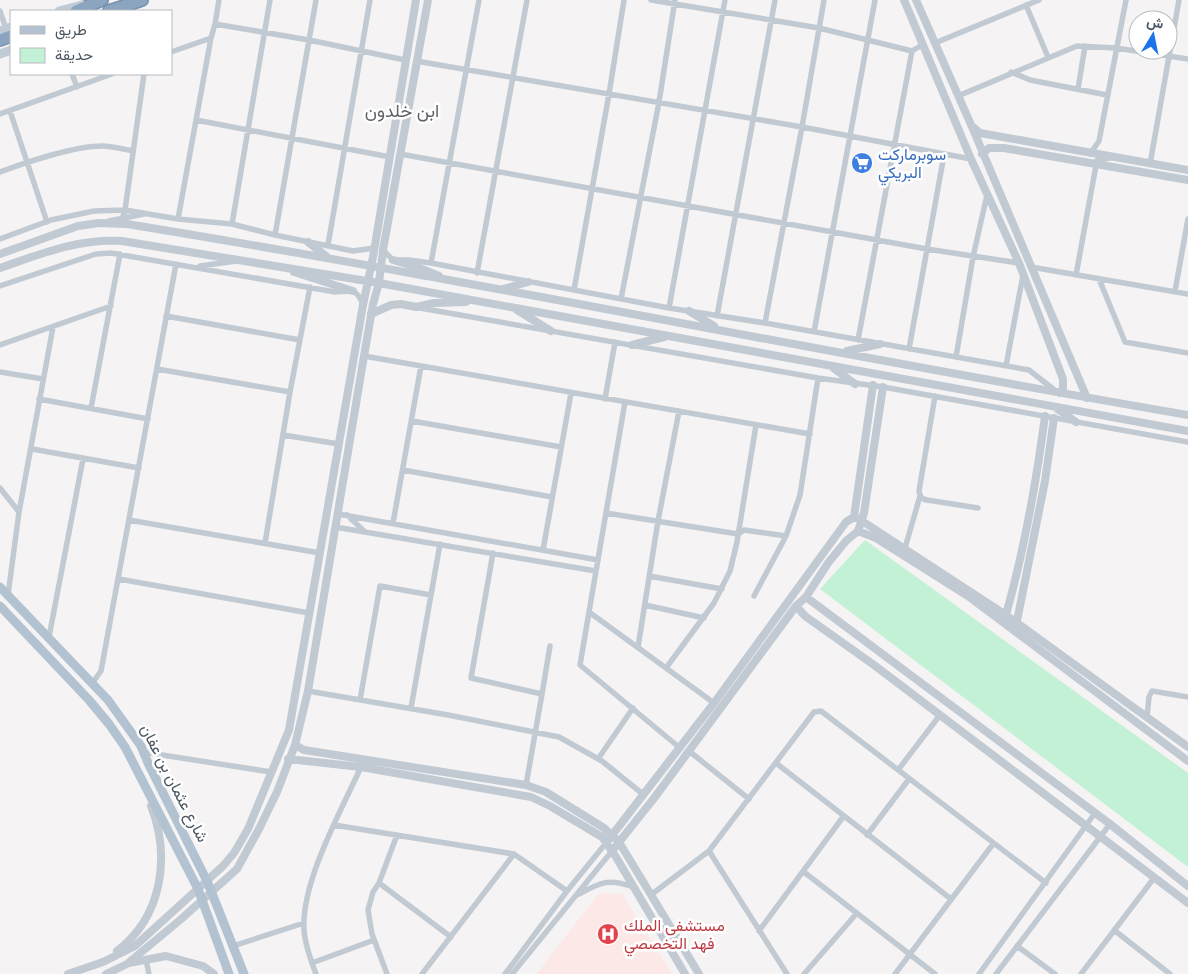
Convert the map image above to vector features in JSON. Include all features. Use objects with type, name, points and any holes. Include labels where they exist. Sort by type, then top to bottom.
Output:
[{"type":"highway","points":[[78,10],[101,0]]},
{"type":"highway","points":[[115,10],[142,0]]},
{"type":"highway","points":[[0,40],[7,31]]},
{"type":"main road","points":[[63,10],[101,0]]},
{"type":"main road","name":"شارع عثمان بن عفان","points":[[0,587],[93,682],[125,721],[144,754],[207,881],[244,974]]},
{"type":"main road","name":"شارع عثمان بن عفان","points":[[0,606],[96,709],[125,747],[198,889],[229,974]]},
{"type":"main road","points":[[96,709],[114,722],[135,756],[139,757],[144,754]]},
{"type":"street","points":[[178,219],[219,0]]},
{"type":"street","points":[[232,224],[270,0]]},
{"type":"street","points":[[275,235],[316,0]]},
{"type":"street","points":[[328,245],[370,0]]},
{"type":"street","points":[[68,974],[103,962],[135,946],[207,881],[234,853],[248,829],[289,730],[416,0]]},
{"type":"street","points":[[127,964],[237,869],[277,792],[288,759],[295,745],[308,691],[371,314],[382,268],[383,250],[428,0]]},
{"type":"street","points":[[431,264],[448,162],[479,0]]},
{"type":"street","points":[[477,273],[527,0]]},
{"type":"street","points":[[574,290],[624,0]]},
{"type":"street","points":[[651,0],[674,2],[819,28],[912,51],[922,46]]},
{"type":"street","points":[[669,308],[725,0]]},
{"type":"street","points":[[718,316],[775,0]]},
{"type":"street","points":[[764,323],[782,222],[802,127],[824,0]]},
{"type":"street","points":[[814,332],[875,0]]},
{"type":"street","points":[[904,0],[971,159],[1024,274],[1064,380],[1063,389],[1059,393]]},
{"type":"street","points":[[916,0],[1087,398]]},
{"type":"street","points":[[935,43],[1039,0]]},
{"type":"street","points":[[1090,154],[1100,141],[1126,0]]},
{"type":"street","points":[[621,299],[658,102],[674,2]]},
{"type":"street","points":[[1026,5],[1048,57]]},
{"type":"street","points":[[0,11],[7,31]]},
{"type":"street","points":[[215,24],[309,40],[405,60]]},
{"type":"street","points":[[172,52],[211,38]]},
{"type":"street","points":[[958,96],[1011,72],[1077,46],[1128,50]]},
{"type":"street","points":[[1078,89],[1085,46]]},
{"type":"street","points":[[858,340],[912,51]]},
{"type":"street","points":[[1150,164],[1168,60]]},
{"type":"street","points":[[416,62],[802,127],[894,146],[971,159]]},
{"type":"street","points":[[1011,72],[1030,80],[1107,95]]},
{"type":"street","points":[[72,75],[77,86]]},
{"type":"street","points":[[0,114],[109,75]]},
{"type":"street","points":[[122,219],[125,210],[144,75]]},
{"type":"street","points":[[10,111],[47,222]]},
{"type":"street","points":[[196,120],[390,157]]},
{"type":"street","points":[[972,127],[980,133],[1188,170]]},
{"type":"street","points":[[996,136],[992,143],[997,148]]},
{"type":"street","points":[[0,172],[27,162],[74,150],[102,146],[133,151]]},
{"type":"street","points":[[982,154],[989,148],[1004,148],[1188,180]]},
{"type":"street","points":[[400,154],[1019,264]]},
{"type":"street","points":[[909,349],[944,155]]},
{"type":"street","points":[[1076,275],[1097,160],[1113,158]]},
{"type":"street","points":[[956,357],[987,195]]},
{"type":"street","points":[[0,239],[47,222],[94,211],[125,210],[178,219],[232,224],[353,251],[374,248]]},
{"type":"street","points":[[0,254],[66,229],[149,213]]},
{"type":"street","points":[[1175,291],[1188,219]]},
{"type":"street","points":[[100,223],[127,224],[328,258],[1059,393],[1188,415]]},
{"type":"street","points":[[0,268],[72,244],[108,240],[368,281],[1188,431]]},
{"type":"street","points":[[308,242],[328,258]]},
{"type":"street","points":[[383,250],[392,260],[417,266],[455,282]]},
{"type":"street","points":[[0,286],[96,254],[120,254],[335,292],[354,291]]},
{"type":"street","points":[[91,408],[120,254]]},
{"type":"street","points":[[193,267],[242,260]]},
{"type":"street","points":[[392,260],[409,260],[669,308],[1028,370],[1059,393]]},
{"type":"street","points":[[93,682],[101,671],[176,264]]},
{"type":"street","points":[[278,266],[312,279],[354,291],[359,295],[363,306]]},
{"type":"street","points":[[1031,267],[1188,294]]},
{"type":"street","points":[[1006,366],[1024,274]]},
{"type":"street","points":[[1099,278],[1125,342],[1188,353]]},
{"type":"street","points":[[502,290],[528,282]]},
{"type":"street","points":[[265,543],[290,392],[310,287]]},
{"type":"street","points":[[416,307],[434,303],[482,302]]},
{"type":"street","points":[[371,314],[391,305],[401,304],[818,378],[873,385],[1188,442]]},
{"type":"street","points":[[0,345],[110,306]]},
{"type":"street","points":[[513,308],[551,331]]},
{"type":"street","points":[[689,311],[718,329]]},
{"type":"street","points":[[166,316],[300,340]]},
{"type":"street","points":[[8,595],[19,512],[53,326]]},
{"type":"street","points":[[632,345],[667,336]]},
{"type":"street","points":[[605,398],[615,342]]},
{"type":"street","points":[[843,352],[880,344]]},
{"type":"street","points":[[364,356],[810,434]]},
{"type":"street","points":[[393,523],[421,366]]},
{"type":"street","points":[[831,366],[855,384]]},
{"type":"street","points":[[157,369],[290,392]]},
{"type":"street","points":[[0,372],[43,379]]},
{"type":"street","points":[[1064,380],[1074,381],[1078,376]]},
{"type":"street","points":[[754,596],[786,536],[800,495],[818,378]]},
{"type":"street","points":[[505,974],[567,891],[644,795],[714,703],[846,522],[854,517],[873,385]]},
{"type":"street","points":[[512,974],[619,842],[796,606],[806,597],[828,563],[846,541],[858,531],[862,520],[884,387]]},
{"type":"street","points":[[543,550],[571,392]]},
{"type":"street","points":[[904,548],[920,496],[919,491],[935,396]]},
{"type":"street","points":[[39,398],[148,419]]},
{"type":"street","points":[[626,402],[580,665],[680,748]]},
{"type":"street","points":[[1054,406],[1076,422]]},
{"type":"street","points":[[638,647],[658,521],[679,412]]},
{"type":"street","points":[[1005,618],[1038,470],[1046,416]]},
{"type":"street","points":[[1016,626],[1045,481],[1054,418]]},
{"type":"street","points":[[412,421],[561,447]]},
{"type":"street","points":[[666,668],[714,603],[730,571],[756,425]]},
{"type":"street","points":[[283,435],[338,444]]},
{"type":"street","points":[[32,449],[139,468]]},
{"type":"street","points":[[49,637],[83,458]]},
{"type":"street","points":[[403,470],[552,496]]},
{"type":"street","points":[[0,488],[19,512]]},
{"type":"street","points":[[920,496],[927,500],[978,508]]},
{"type":"street","points":[[606,513],[738,534],[744,530],[786,536]]},
{"type":"street","points":[[338,514],[598,560]]},
{"type":"street","points":[[347,515],[364,531]]},
{"type":"street","points":[[854,517],[862,520],[904,548],[1188,747]]},
{"type":"street","points":[[129,520],[320,553]]},
{"type":"street","points":[[336,526],[596,571]]},
{"type":"street","points":[[858,531],[876,538],[1005,618]]},
{"type":"street","points":[[411,708],[440,544]]},
{"type":"street","points":[[493,553],[471,678],[542,694]]},
{"type":"street","points":[[649,576],[722,589]]},
{"type":"street","points":[[119,579],[309,613]]},
{"type":"street","points":[[360,700],[380,586],[431,595]]},
{"type":"street","points":[[806,597],[1096,813],[1188,886]]},
{"type":"street","points":[[645,605],[704,618]]},
{"type":"street","points":[[796,606],[805,616],[874,665],[1188,903]]},
{"type":"street","points":[[589,612],[714,703]]},
{"type":"street","points":[[1016,626],[1188,761]]},
{"type":"street","points":[[526,785],[550,646]]},
{"type":"street","points":[[308,691],[411,708],[559,737],[598,759],[644,795]]},
{"type":"street","points":[[1147,718],[1148,696],[1152,691],[1188,697]]},
{"type":"street","points":[[598,759],[633,708]]},
{"type":"street","points":[[652,894],[709,851],[814,712],[821,711],[1046,883]]},
{"type":"street","points":[[898,770],[940,715]]},
{"type":"street","points":[[295,745],[304,750],[526,785],[546,792],[604,828],[619,842],[699,974]]},
{"type":"street","points":[[689,750],[749,799]]},
{"type":"street","points":[[144,754],[271,772]]},
{"type":"street","points":[[288,759],[361,767],[532,798],[550,806],[593,831],[606,843],[685,974]]},
{"type":"street","points":[[776,763],[951,899]]},
{"type":"street","points":[[316,974],[304,930],[310,886],[320,856],[361,767]]},
{"type":"street","points":[[867,835],[909,779]]},
{"type":"street","points":[[103,962],[124,946],[142,924],[152,906],[158,888],[162,864],[162,846],[156,819],[142,781]]},
{"type":"street","points":[[979,974],[1096,813]]},
{"type":"street","points":[[759,932],[843,816]]},
{"type":"street","points":[[996,974],[1110,824]]},
{"type":"street","points":[[334,825],[514,854],[567,891]]},
{"type":"street","points":[[387,974],[374,940],[368,910],[373,892],[379,883],[397,835]]},
{"type":"street","points":[[895,974],[993,844]]},
{"type":"street","points":[[709,851],[787,974]]},
{"type":"street","points":[[422,974],[514,854]]},
{"type":"street","points":[[804,872],[935,974]]},
{"type":"street","points":[[1080,974],[1154,878]]},
{"type":"street","points":[[574,897],[599,883],[617,882],[634,887]]},
{"type":"street","points":[[379,883],[451,937]]},
{"type":"street","points":[[804,974],[857,913]]},
{"type":"street","points":[[234,946],[304,923]]},
{"type":"street","points":[[658,928],[664,929],[673,941],[682,947]]},
{"type":"street","points":[[1114,930],[1170,974]]},
{"type":"street","points":[[312,963],[374,940]]},
{"type":"street","points":[[1017,946],[1055,974]]},
{"type":"street","points":[[106,974],[127,964],[166,956],[203,966],[214,974]]},
{"type":"street","points":[[146,960],[149,974]]},
{"type":"shaded area","name":"مستشفى الملك فهد التخصصي","points":[[599,893],[622,894],[672,974],[537,974]]},
{"type":"green space","points":[[865,540],[1188,773],[1188,867],[820,589]]},
{"type":"place","name":"سوبرماركت البريكي","points":[[862,163]]},
{"type":"place","name":"مستشفى الملك فهد التخصصي","points":[[608,934]]},
{"type":"district","name":"ابن خلدون","points":[[402,111]]}]
